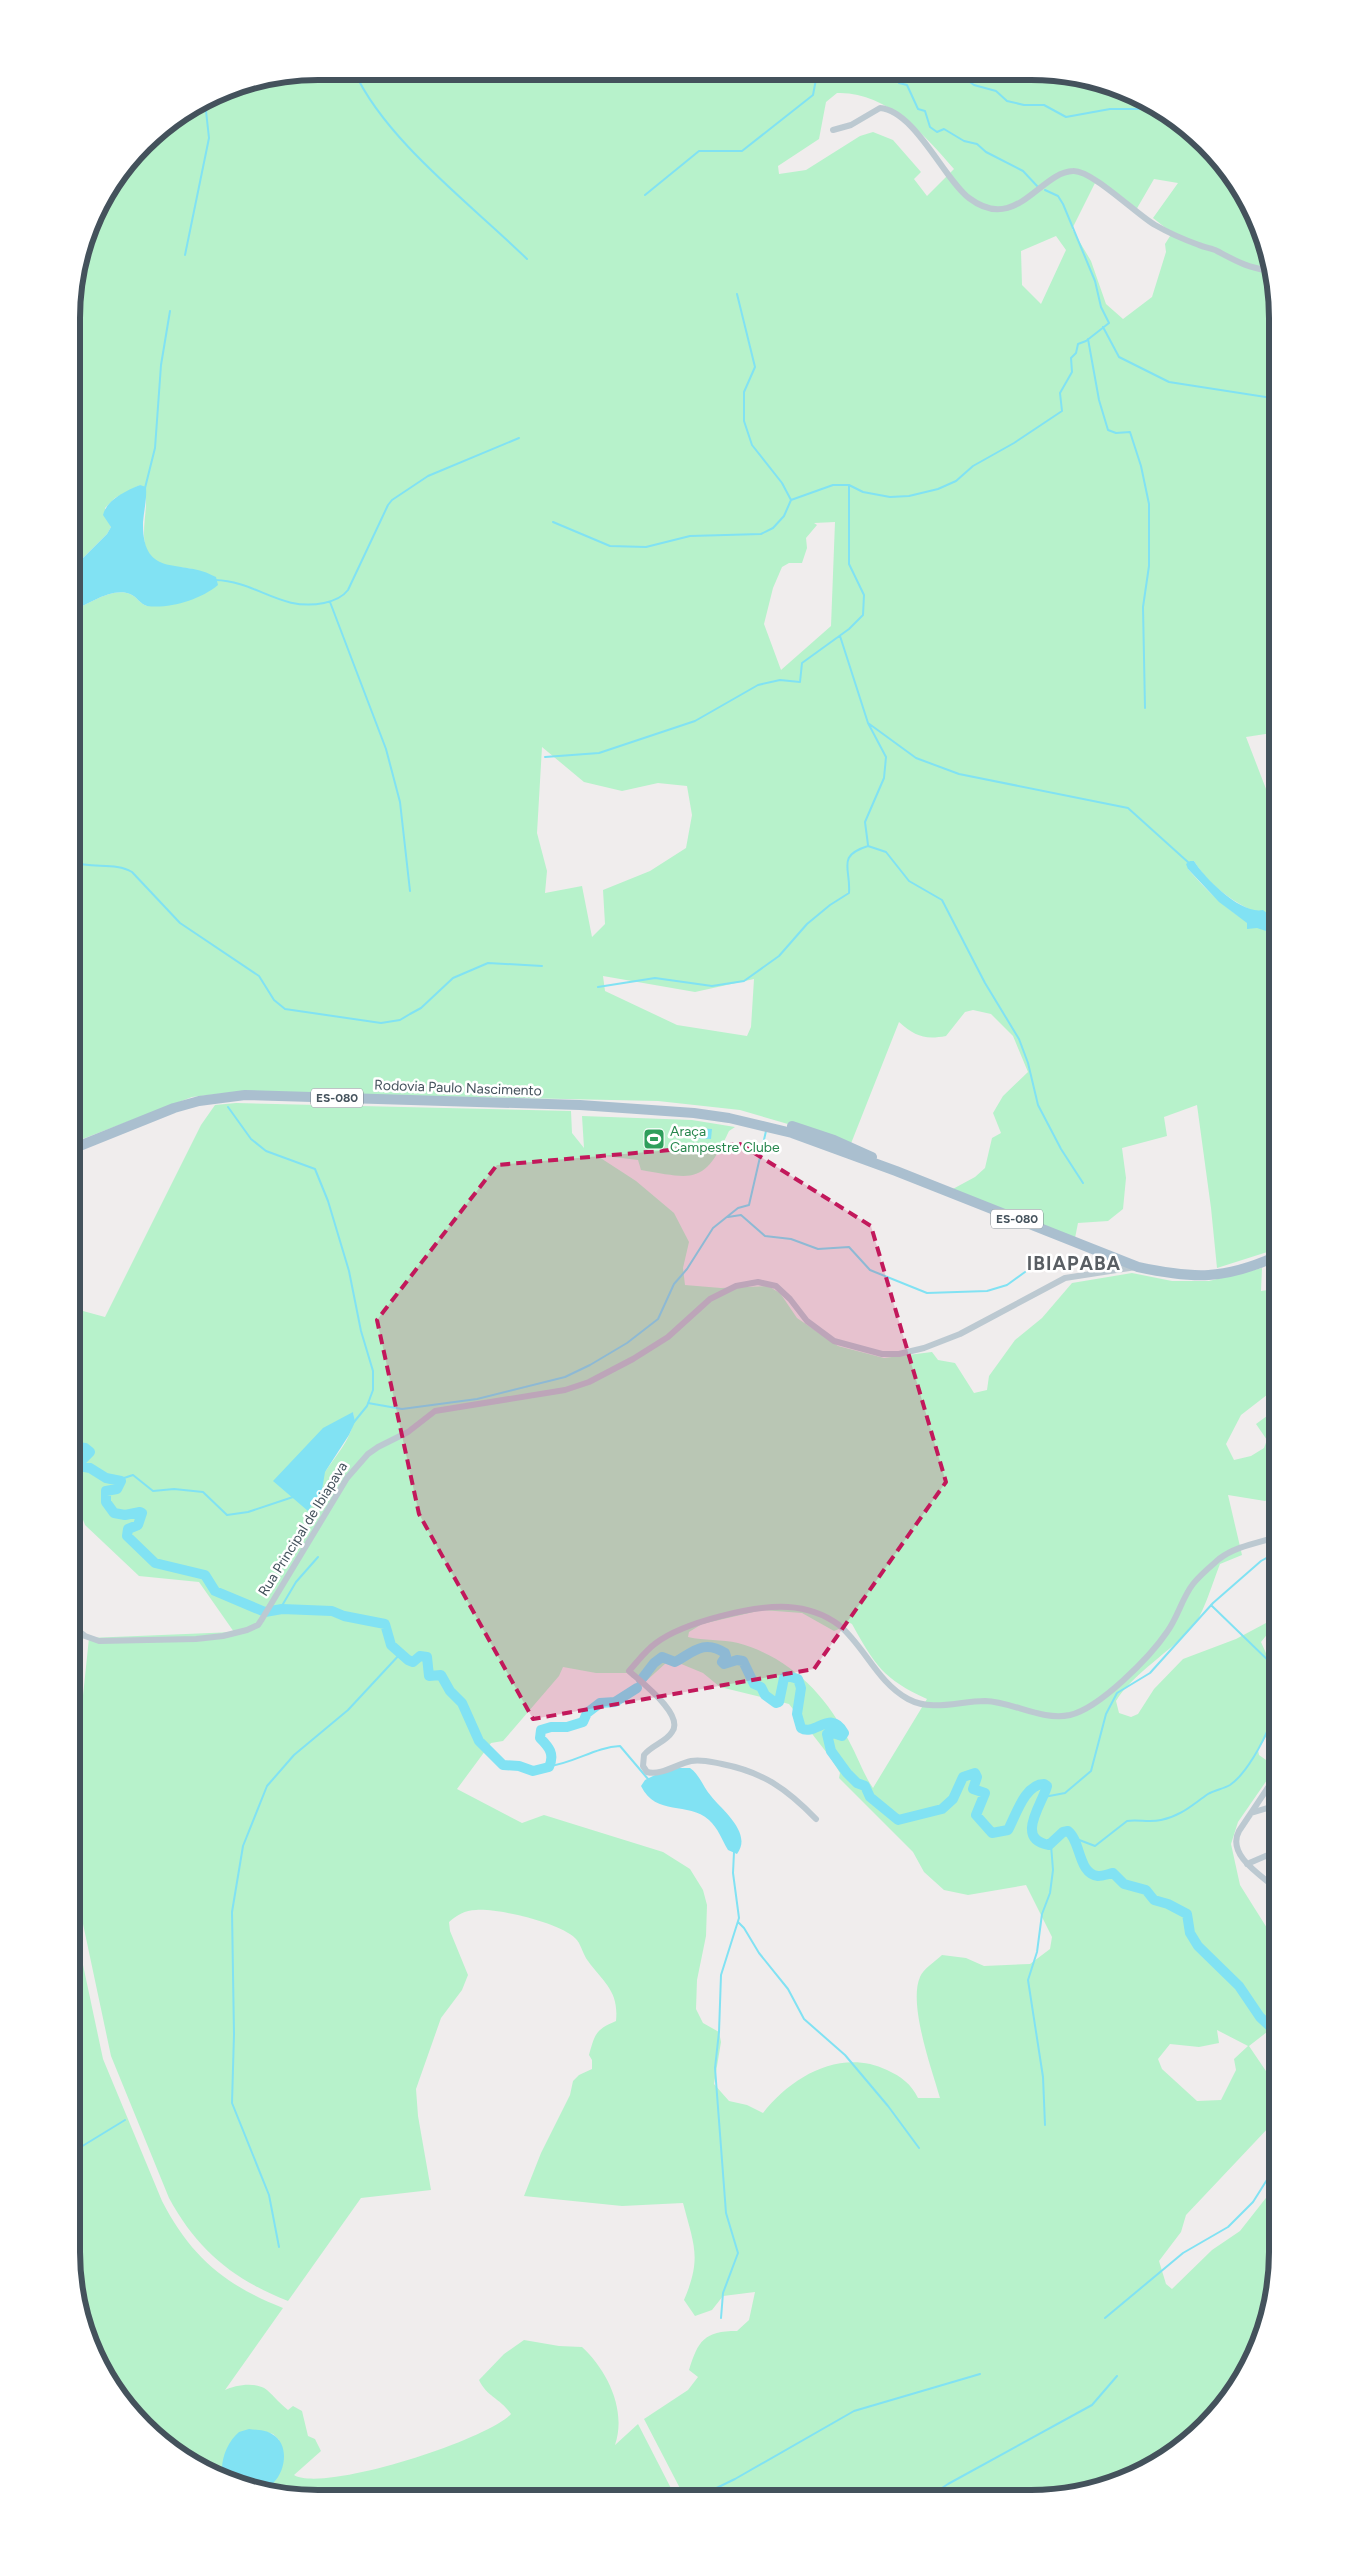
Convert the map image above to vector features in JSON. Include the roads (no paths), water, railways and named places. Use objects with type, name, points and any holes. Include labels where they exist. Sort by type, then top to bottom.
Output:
[{"type":"main road","name":"Rodovia Paulo Nascimento","points":[[80,1146],[174,1108],[199,1101],[245,1095],[612,1107],[639,1103],[676,1104],[762,1118],[834,1140],[879,1160],[896,1171],[1138,1267],[1177,1276],[1208,1276],[1235,1271],[1269,1259]]},
{"type":"street","points":[[833,130],[852,125],[880,108],[898,116],[920,138],[968,198],[985,208],[1006,208],[1017,204],[1032,196],[1059,175],[1074,171],[1085,174],[1155,225],[1200,246],[1216,250],[1234,262],[1264,269]]},
{"type":"street","name":"Rua Principal de Ibiapava","points":[[80,1632],[99,1641],[196,1639],[223,1636],[258,1625],[347,1478],[368,1454],[378,1446],[408,1432],[436,1411],[565,1390],[589,1382],[633,1360],[668,1337],[710,1299],[736,1286],[758,1282],[770,1284],[782,1290],[807,1321],[834,1341],[882,1354],[899,1354],[924,1348],[960,1334],[1000,1315],[1065,1278],[1138,1267]]},
{"type":"street","points":[[816,1819],[782,1789],[752,1771],[706,1760],[685,1762],[654,1773],[647,1772],[643,1766],[644,1755],[671,1734],[675,1726],[670,1712],[629,1671],[656,1643],[674,1632],[705,1621],[759,1608],[788,1607],[809,1610],[836,1623],[889,1685],[910,1700],[926,1706],[986,1701],[1060,1717],[1086,1709],[1137,1668],[1169,1630],[1193,1584],[1227,1554],[1241,1547],[1269,1539]]},
{"type":"street","points":[[1269,1786],[1236,1839],[1239,1852],[1247,1864],[1269,1882]]},
{"type":"street","points":[[1250,1814],[1269,1808]]},
{"type":"street","points":[[1247,1864],[1269,1854]]},
{"type":"water","points":[[140,485],[146,487],[143,522],[144,540],[149,553],[157,560],[166,564],[203,571],[216,577],[218,585],[202,595],[174,605],[147,606],[130,594],[123,592],[108,594],[80,608],[80,561],[107,534],[111,527],[103,515],[108,504]]},
{"type":"water","points":[[1194,861],[1206,877],[1225,894],[1245,907],[1263,910],[1269,915],[1269,932],[1257,928],[1247,929],[1247,923],[1219,902],[1188,869],[1186,864]]},
{"type":"water","points":[[691,1128],[712,1129],[711,1139],[691,1138]]},
{"type":"water","points":[[353,1412],[355,1422],[349,1435],[325,1472],[322,1490],[308,1511],[273,1481],[323,1428]]},
{"type":"water","points":[[678,1768],[690,1768],[734,1822],[741,1838],[741,1846],[737,1854],[728,1850],[712,1823],[701,1814],[655,1802],[647,1796],[641,1786],[645,1780]]},
{"type":"water","points":[[249,2429],[261,2430],[272,2434],[279,2440],[283,2447],[283,2465],[275,2481],[270,2485],[256,2482],[222,2470],[225,2453],[231,2441],[239,2432]]},
{"type":"waterway","points":[[359,80],[368,97],[408,147],[527,259]]},
{"type":"waterway","points":[[645,195],[699,151],[742,151],[813,95],[816,80]]},
{"type":"waterway","points":[[898,80],[899,83],[907,85],[918,109],[925,111],[930,127],[937,132],[944,129],[964,141],[977,144],[986,152],[1023,171],[1038,187]]},
{"type":"waterway","points":[[967,80],[974,85],[996,91],[1007,101],[1024,105],[1044,105],[1066,117],[1110,109],[1144,109]]},
{"type":"waterway","points":[[185,255],[209,138],[206,109]]},
{"type":"waterway","points":[[791,500],[833,485],[849,485],[863,492],[890,497],[909,496],[938,489],[956,481],[973,466],[1014,443],[1062,411],[1060,393],[1072,372],[1071,358],[1076,353],[1078,344],[1086,341],[1109,323],[1101,307],[1095,281],[1063,204],[1058,196],[1045,190]]},
{"type":"waterway","points":[[737,294],[755,367],[744,392],[744,421],[752,445],[782,483],[791,500]]},
{"type":"waterway","points":[[145,488],[155,448],[161,365],[170,311]]},
{"type":"waterway","points":[[1103,327],[1119,357],[1169,382],[1269,398]]},
{"type":"waterway","points":[[1088,339],[1099,400],[1108,430],[1116,433],[1130,432],[1141,466],[1149,504],[1149,566],[1143,607],[1145,708]]},
{"type":"waterway","points":[[215,580],[244,585],[281,600],[294,603],[308,605],[337,599],[348,590],[392,500],[428,476],[519,438]]},
{"type":"waterway","points":[[545,757],[599,753],[695,721],[758,685],[780,680],[800,682],[802,663],[849,629],[863,615],[864,595],[849,564],[849,485]]},
{"type":"waterway","points":[[553,522],[610,546],[646,547],[690,536],[761,534],[773,528],[784,516],[791,500]]},
{"type":"waterway","points":[[330,602],[386,749],[400,802],[410,891]]},
{"type":"waterway","points":[[840,636],[868,723],[886,757],[884,778],[865,822],[868,845]]},
{"type":"waterway","points":[[868,723],[916,758],[959,774],[1128,808],[1189,863]]},
{"type":"waterway","points":[[598,987],[655,978],[712,986],[744,981],[779,956],[807,924],[830,905],[849,893],[847,864],[852,854],[868,846],[886,852],[909,881],[942,900],[985,983],[1019,1039],[1028,1063],[1038,1105],[1061,1149],[1083,1183]]},
{"type":"waterway","points":[[80,864],[119,867],[132,872],[180,923],[259,976],[274,1000],[285,1009],[381,1023],[400,1020],[421,1008],[453,978],[488,963],[542,966]]},
{"type":"waterway","points":[[228,1107],[251,1139],[266,1151],[315,1169],[328,1201],[349,1271],[361,1331],[373,1371],[373,1390],[367,1406],[354,1422]]},
{"type":"waterway","points":[[368,1403],[402,1409],[477,1399],[565,1377],[627,1343],[658,1319],[674,1284],[687,1269],[713,1228],[738,1208],[749,1205],[766,1131]]},
{"type":"waterway","points":[[728,1217],[741,1215],[765,1236],[791,1239],[818,1249],[849,1247],[870,1270],[927,1293],[987,1291],[1007,1285],[1025,1272]]},
{"type":"waterway","points":[[80,1447],[90,1452],[80,1462]]},
{"type":"waterway","points":[[80,1466],[90,1468],[106,1478],[121,1481],[117,1489],[106,1491],[106,1502],[114,1513],[125,1515],[142,1513],[138,1525],[128,1529],[127,1536],[155,1563],[205,1575],[215,1591],[265,1612],[282,1609],[332,1611],[344,1616],[385,1624],[391,1645],[408,1660],[413,1662],[420,1656],[427,1657],[429,1676],[441,1675],[450,1691],[462,1703],[479,1741],[503,1765],[519,1766],[533,1771],[549,1767],[551,1754],[540,1738],[541,1730],[551,1727],[567,1727],[583,1722],[587,1713],[600,1703],[615,1702],[637,1688]]},
{"type":"waterway","points":[[118,1480],[133,1475],[153,1491],[174,1489],[203,1492],[227,1515],[248,1512],[293,1497]]},
{"type":"waterway","points":[[1044,1797],[1065,1793],[1091,1771],[1106,1714],[1117,1693],[1150,1673],[1213,1603],[1261,1561],[1269,1556]]},
{"type":"waterway","points":[[280,1609],[296,1582],[318,1557]]},
{"type":"waterway","points":[[1211,1605],[1269,1661]]},
{"type":"waterway","points":[[641,1680],[654,1663],[662,1657],[675,1662],[693,1651],[705,1647],[718,1649],[725,1653],[726,1656],[722,1662],[724,1664],[737,1660],[743,1661],[754,1684],[761,1687],[765,1695],[776,1703],[779,1702],[784,1678],[787,1676],[798,1679],[801,1688],[797,1714],[801,1728],[806,1730],[812,1729],[828,1723],[834,1723],[839,1726],[844,1733],[842,1736],[830,1732],[827,1734],[831,1751],[847,1773],[857,1783],[865,1786],[870,1797],[898,1820],[942,1809],[953,1799],[963,1777],[975,1773],[977,1777],[973,1789],[985,1793],[976,1815],[992,1833],[1008,1830],[1026,1795],[1037,1785],[1044,1784],[1047,1786],[1033,1820],[1033,1836],[1049,1845],[1063,1832],[1068,1831],[1075,1842],[1083,1864],[1092,1874],[1098,1876],[1113,1873],[1124,1884],[1146,1890],[1154,1900],[1168,1904],[1187,1914],[1190,1933],[1198,1946],[1239,1986],[1260,2017],[1269,2025]]},
{"type":"waterway","points":[[279,2247],[269,2195],[232,2103],[234,2034],[232,1912],[243,1846],[267,1786],[294,1755],[348,1710],[401,1653]]},
{"type":"waterway","points":[[1074,1838],[1095,1846],[1127,1821],[1152,1821],[1175,1816],[1208,1794],[1230,1785],[1242,1774],[1253,1758],[1269,1726]]},
{"type":"waterway","points":[[550,1766],[568,1762],[602,1749],[620,1746],[648,1779]]},
{"type":"waterway","points":[[1045,2125],[1043,2077],[1028,1980],[1037,1952],[1042,1914],[1050,1893],[1053,1870],[1051,1845]]},
{"type":"waterway","points":[[721,2318],[723,2293],[738,2253],[726,2213],[715,2068],[719,2032],[721,1975],[739,1918],[733,1873],[734,1852]]},
{"type":"waterway","points":[[738,1922],[744,1928],[759,1953],[788,1989],[804,2019],[845,2055],[888,2106],[919,2148]]},
{"type":"waterway","points":[[80,2148],[125,2120]]},
{"type":"waterway","points":[[1105,2318],[1183,2253],[1228,2227],[1253,2202],[1269,2177]]},
{"type":"waterway","points":[[712,2490],[854,2411],[980,2374]]},
{"type":"waterway","points":[[939,2490],[1092,2405],[1117,2376]]},
{"type":"place","name":"Araça Campestre Clube","points":[[654,1139]]},
{"type":"district","name":"IBIAPABA","points":[[1074,1263]]}]
